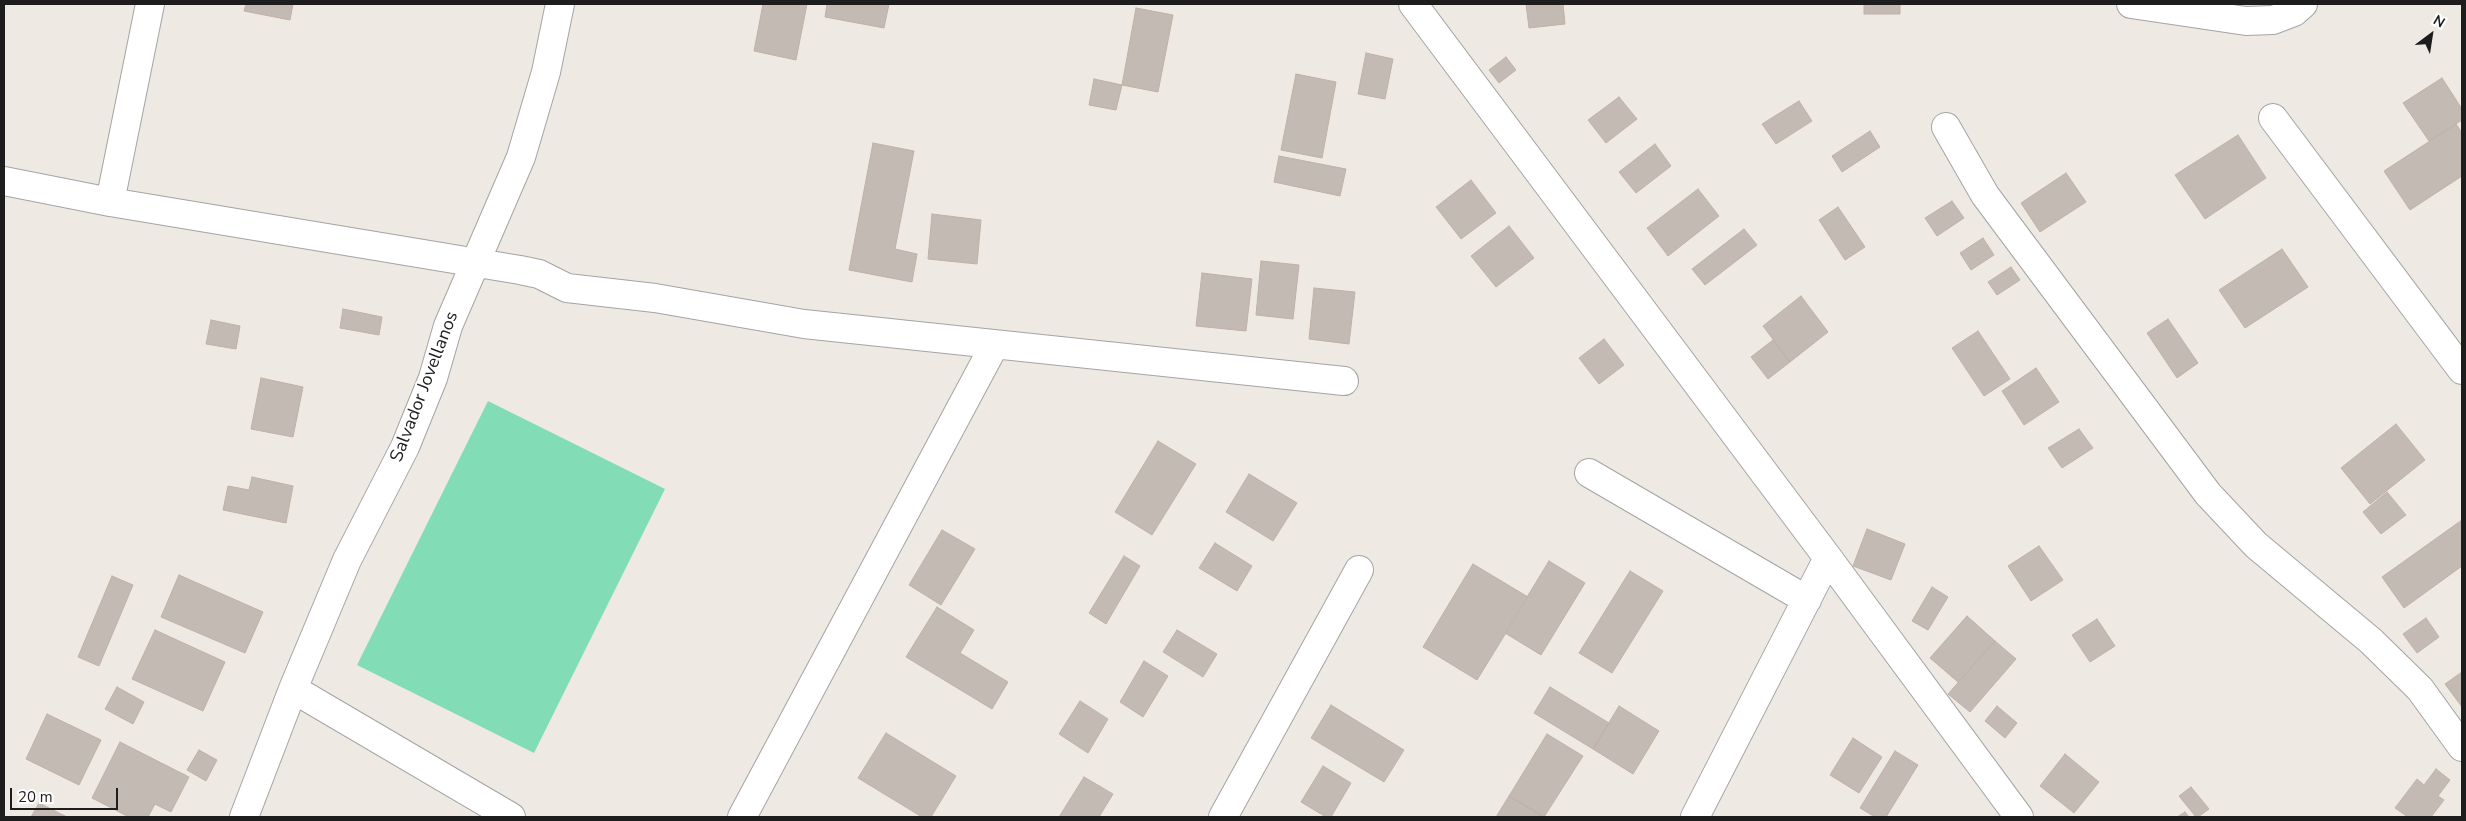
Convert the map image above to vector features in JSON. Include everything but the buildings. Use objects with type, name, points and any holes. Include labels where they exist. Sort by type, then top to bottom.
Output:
[{"type":"street","points":[[110,202],[150,4]]},
{"type":"street","name":"Salvador Jovellanos","points":[[244,817],[293,689],[347,560],[405,446],[432,378],[448,326],[521,157],[546,72],[560,4]]},
{"type":"street","points":[[1412,4],[1828,558],[2019,817]]},
{"type":"street","points":[[2131,4],[2246,22],[2273,20],[2294,12],[2303,4]]},
{"type":"street","points":[[2273,118],[2462,370]]},
{"type":"street","points":[[1946,127],[1986,195],[2208,494],[2256,545],[2371,641],[2420,689],[2462,747]]},
{"type":"street","points":[[4,181],[110,202],[539,274],[567,288],[655,298],[804,324],[1344,381]]},
{"type":"street","points":[[742,817],[995,344]]},
{"type":"street","points":[[1589,473],[1807,600]]},
{"type":"street","points":[[1695,817],[1828,558]]},
{"type":"street","points":[[1223,817],[1359,570]]},
{"type":"street","points":[[293,689],[511,817]]},
{"type":"green space","points":[[488,401],[665,489],[534,753],[357,665]]}]
